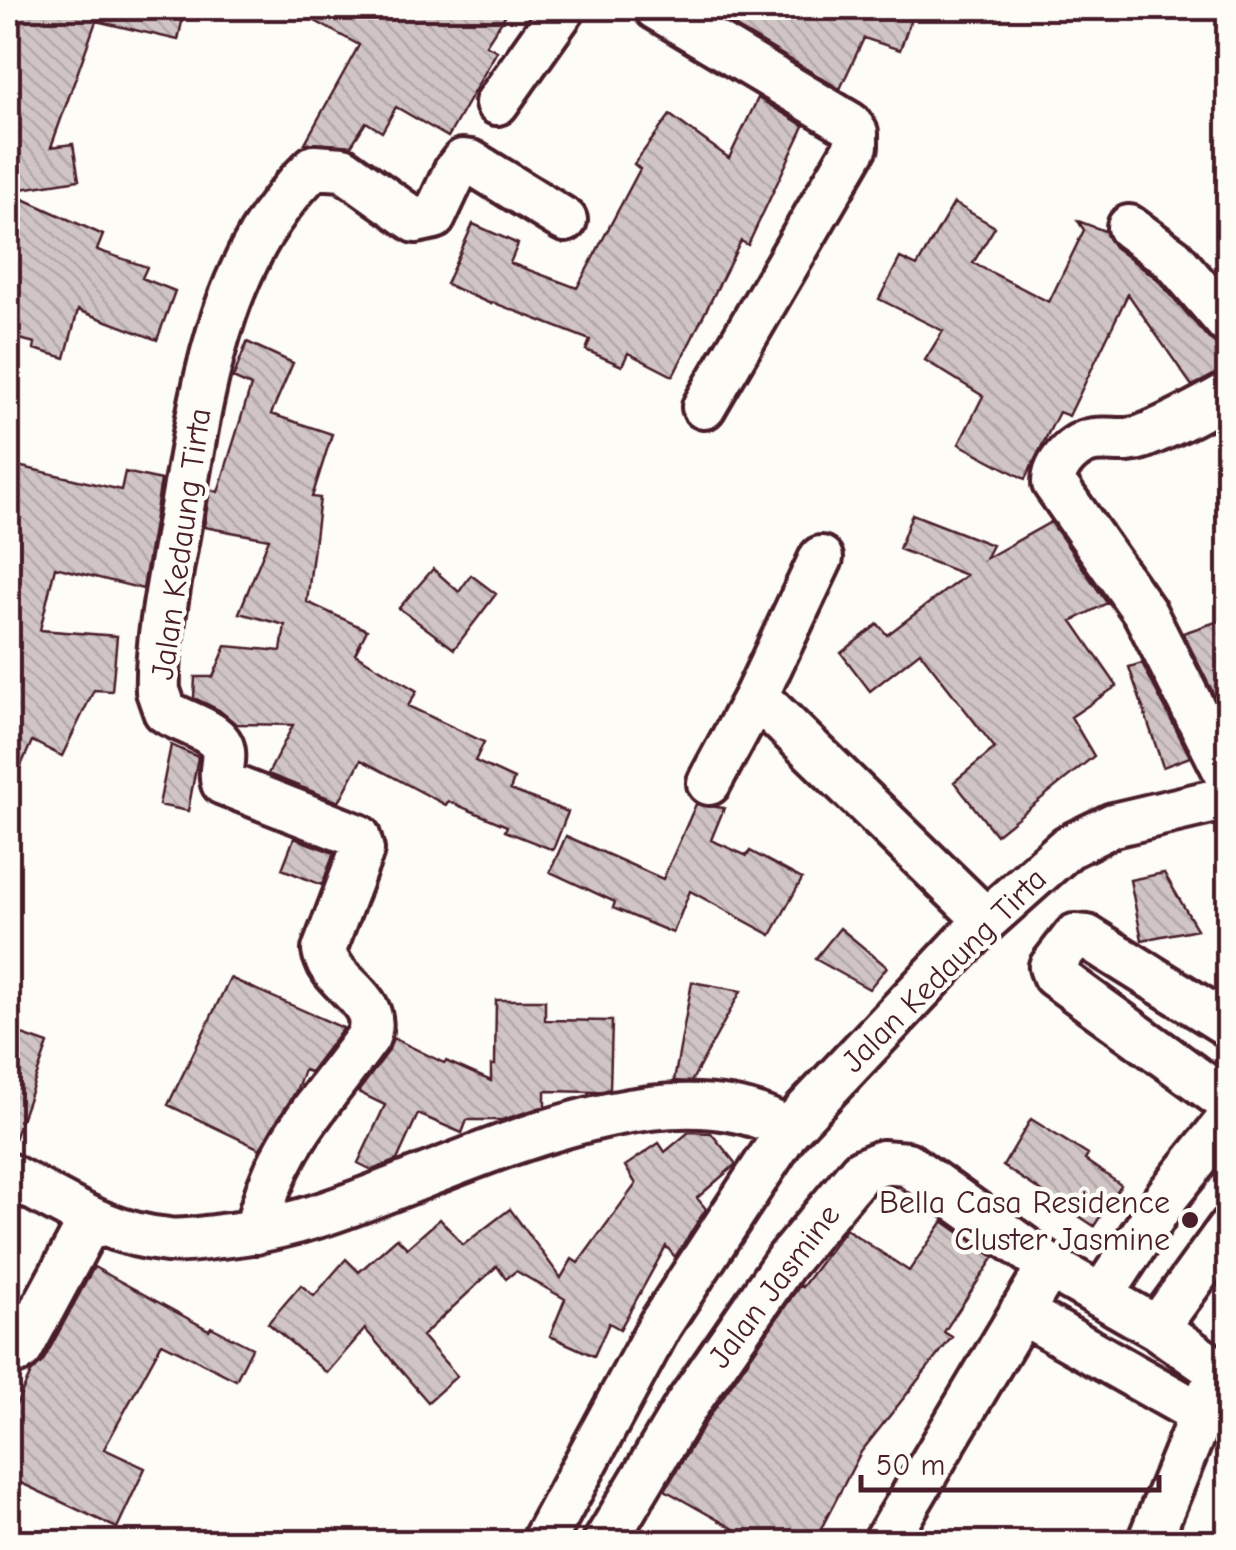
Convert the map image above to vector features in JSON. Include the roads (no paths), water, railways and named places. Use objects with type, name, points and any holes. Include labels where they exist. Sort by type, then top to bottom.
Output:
[{"type":"street","points":[[497,103],[564,8]]},
{"type":"street","points":[[656,8],[850,124],[856,133],[856,146],[826,201],[704,407]]},
{"type":"street","name":"Jalan Kedaung Tirta","points":[[256,1232],[263,1198],[289,1142],[347,1067],[372,1028],[372,1015],[333,973],[324,950],[362,842],[358,836],[223,783],[220,776],[224,753],[219,742],[173,717],[161,702],[157,681],[203,388],[236,276],[259,232],[314,167],[343,168],[416,220],[434,217],[456,170],[463,161],[472,162],[565,220]]},
{"type":"street","points":[[1129,228],[1174,259],[1228,324]]},
{"type":"street","points":[[1228,394],[1137,439],[1094,440],[1059,462],[1054,471],[1054,483],[1145,613],[1228,776]]},
{"type":"street","points":[[709,782],[756,696],[821,558]]},
{"type":"street","points":[[756,696],[986,920]]},
{"type":"street","name":"Jalan Kedaung Tirta","points":[[543,1542],[660,1325],[788,1130],[986,920],[1068,847],[1113,825],[1228,798]]},
{"type":"street","points":[[1228,1025],[1087,936],[1075,936],[1052,967],[1054,975],[1228,1102]]},
{"type":"street","points":[[8,1175],[90,1221],[170,1241],[256,1232],[318,1216],[548,1132],[647,1109],[703,1105],[742,1110],[788,1130]]},
{"type":"street","points":[[1102,1294],[1168,1195],[1228,1120]]},
{"type":"street","name":"Jalan Jasmine","points":[[605,1542],[697,1390],[784,1264],[860,1171],[882,1162],[908,1164],[1049,1266],[1157,1328],[1224,1375],[1198,1413],[1150,1542]]},
{"type":"street","points":[[19,1341],[90,1221]]},
{"type":"street","points":[[1157,1328],[1228,1230]]},
{"type":"street","points":[[885,1542],[1049,1266]]},
{"type":"street","points":[[1021,1312],[1198,1413]]},
{"type":"place","name":"Bella Casa Residence Cluster Jasmine","points":[[1190,1220]]}]
